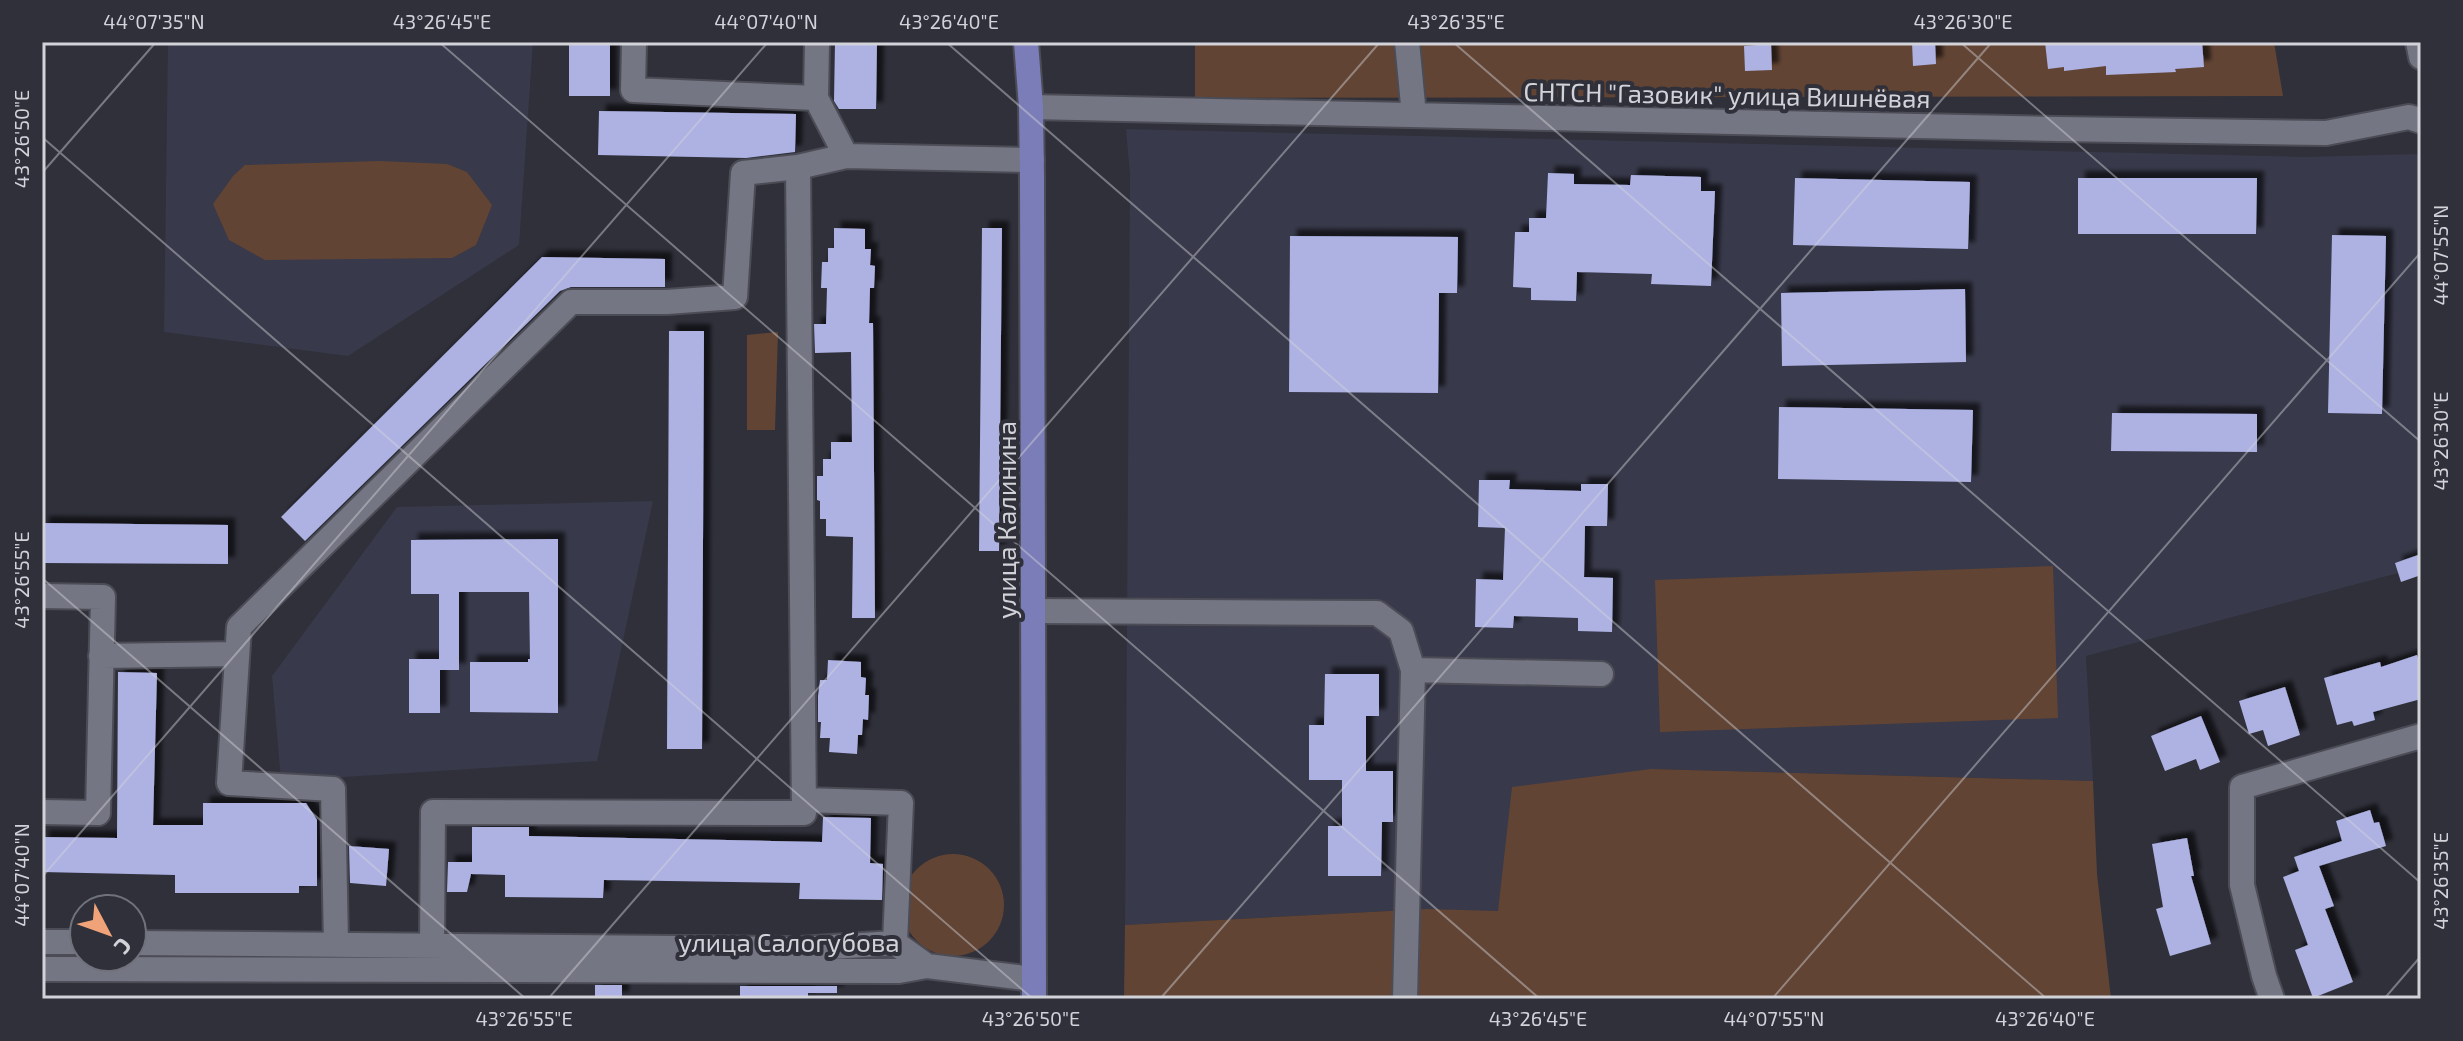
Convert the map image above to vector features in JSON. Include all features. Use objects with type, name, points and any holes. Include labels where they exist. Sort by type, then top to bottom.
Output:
[{"type":"main road","name":"улица Калинина","points":[[1026,42],[1032,160],[1034,989]]},
{"type":"street","points":[[634,42],[633,90],[816,98]]},
{"type":"street","points":[[817,42],[816,98],[846,156]]},
{"type":"street","points":[[1407,42],[1414,115]]},
{"type":"street","points":[[2418,42],[2421,57]]},
{"type":"street","name":"СНТСН \"Газовик\" улица Вишнёвая","points":[[1031,107],[2326,133],[2409,117],[2421,121]]},
{"type":"street","points":[[336,944],[333,789],[229,783],[239,627],[571,302],[667,302],[735,297],[743,173],[798,167],[846,156],[1032,160]]},
{"type":"street","points":[[432,945],[433,812],[804,813],[798,167]]},
{"type":"street","points":[[42,596],[103,597],[98,813],[42,812]]},
{"type":"street","points":[[1033,611],[1377,613],[1401,631],[1413,670],[1405,999]]},
{"type":"street","points":[[101,656],[237,654]]},
{"type":"street","points":[[1413,670],[1601,674]]},
{"type":"street","points":[[2272,999],[2242,885],[2242,787],[2421,736]]},
{"type":"street","points":[[804,800],[901,803],[895,943]]},
{"type":"street","points":[[42,942],[68,942]]},
{"type":"street","name":"улица Салогубова","points":[[148,943],[799,949],[895,943],[927,966]]},
{"type":"street","points":[[927,966],[1034,989]]},
{"type":"street","name":"улица Салогубова","points":[[42,969],[899,971],[927,966]]},
{"type":"shaded area","points":[[168,42],[533,42],[519,245],[348,356],[164,332]]},
{"type":"shaded area","points":[[1195,42],[2274,42],[2283,96],[1195,98]]},
{"type":"shaded area","points":[[1126,129],[2304,157],[2419,154],[2421,567],[2086,656],[2093,781],[1651,769],[1625,917],[1427,909],[1125,925],[1130,175]]},
{"type":"shaded area","points":[[380,161],[447,164],[467,172],[492,205],[476,245],[452,258],[265,260],[229,240],[213,204],[245,165]]},
{"type":"shaded area","points":[[778,332],[775,430],[747,430],[747,335]]},
{"type":"shaded area","points":[[653,501],[597,761],[281,781],[272,676],[397,507]]},
{"type":"shaded area","points":[[2053,566],[2058,718],[1660,732],[1655,580]]},
{"type":"shaded area","points":[[1651,769],[2093,781],[2097,874],[2111,999],[1124,999],[1125,925],[1427,909],[1498,911],[1512,787]]},
{"type":"shaded area","points":[[953,854],[972,858],[989,869],[1000,886],[1004,905],[1000,924],[989,941],[972,952],[953,956],[934,952],[917,941],[906,924],[902,905],[906,886],[917,869],[934,858]]},
{"type":"building","points":[[569,42],[610,42],[610,96],[569,96]]},
{"type":"building","points":[[835,42],[877,42],[876,109],[839,109],[834,101]]},
{"type":"building","points":[[1912,42],[1935,42],[1936,64],[1913,66]]},
{"type":"building","points":[[2045,42],[2202,42],[2204,67],[2175,69],[2176,72],[2106,75],[2106,66],[2064,71],[2064,67],[2048,69]]},
{"type":"building","points":[[1771,44],[1772,70],[1745,71],[1744,46]]},
{"type":"building","points":[[599,111],[796,114],[795,152],[746,158],[598,155]]},
{"type":"building","points":[[1548,173],[1574,174],[1574,184],[1630,185],[1631,175],[1701,177],[1701,191],[1715,191],[1711,286],[1651,284],[1652,274],[1577,272],[1576,301],[1531,300],[1531,288],[1513,287],[1515,232],[1529,232],[1529,218],[1546,218]]},
{"type":"building","points":[[1795,178],[1970,182],[1968,249],[1793,245]]},
{"type":"building","points":[[2078,178],[2257,178],[2256,234],[2078,234]]},
{"type":"building","points":[[834,228],[865,229],[865,249],[871,249],[870,265],[875,266],[874,288],[870,288],[869,323],[873,323],[875,618],[852,618],[853,537],[826,536],[826,519],[820,519],[820,501],[817,500],[817,476],[823,476],[823,459],[831,459],[831,442],[852,442],[851,352],[815,353],[814,324],[826,324],[827,288],[821,288],[822,262],[828,262],[828,248],[834,248]]},
{"type":"building","points":[[982,228],[1002,228],[999,551],[979,551]]},
{"type":"building","points":[[2332,235],[2386,236],[2382,414],[2328,413]]},
{"type":"building","points":[[1290,236],[1458,237],[1457,293],[1439,293],[1438,393],[1289,392]]},
{"type":"building","points":[[542,257],[665,259],[665,287],[571,287],[560,291],[305,541],[281,517]]},
{"type":"building","points":[[1965,289],[1966,362],[1782,366],[1781,293]]},
{"type":"building","points":[[669,331],[704,331],[702,749],[667,749]]},
{"type":"building","points":[[1779,407],[1973,410],[1971,482],[1778,479]]},
{"type":"building","points":[[2112,413],[2257,414],[2257,452],[2111,451]]},
{"type":"building","points":[[1479,480],[1510,480],[1509,489],[1581,491],[1581,484],[1608,484],[1607,526],[1585,526],[1584,577],[1613,578],[1612,632],[1578,631],[1578,618],[1514,616],[1513,628],[1475,627],[1476,579],[1503,580],[1505,528],[1478,527]]},
{"type":"building","points":[[42,523],[228,525],[228,564],[42,563]]},
{"type":"building","points":[[558,539],[558,713],[470,712],[470,662],[528,662],[530,659],[529,592],[459,592],[459,670],[440,670],[440,713],[409,713],[409,659],[439,659],[439,594],[411,594],[411,540]]},
{"type":"building","points":[[2421,554],[2421,575],[2401,582],[2395,563]]},
{"type":"building","points":[[2417,655],[2421,667],[2421,699],[2373,712],[2375,720],[2354,726],[2352,721],[2337,725],[2324,678],[2380,662],[2381,667]]},
{"type":"building","points":[[828,660],[861,662],[861,677],[866,678],[868,720],[863,719],[857,754],[829,752],[830,738],[820,738],[818,696],[820,680],[827,680]]},
{"type":"building","points":[[118,672],[157,673],[153,825],[203,825],[203,803],[306,803],[317,820],[317,886],[299,886],[299,893],[175,893],[175,875],[42,872],[42,837],[117,838]]},
{"type":"building","points":[[1325,674],[1379,674],[1379,716],[1366,716],[1366,771],[1393,771],[1393,822],[1382,822],[1381,876],[1328,876],[1328,826],[1342,826],[1342,780],[1309,780],[1309,725],[1324,725]]},
{"type":"building","points":[[2285,687],[2300,735],[2268,746],[2263,730],[2249,734],[2239,701]]},
{"type":"building","points":[[2201,716],[2220,762],[2200,770],[2196,759],[2165,771],[2151,736]]},
{"type":"building","points":[[2370,810],[2374,823],[2379,822],[2386,846],[2319,866],[2334,906],[2325,909],[2353,982],[2313,998],[2295,950],[2308,945],[2283,877],[2299,871],[2294,857],[2342,841],[2336,821]]},
{"type":"building","points":[[823,817],[871,818],[870,863],[883,864],[882,900],[799,899],[800,883],[604,880],[603,898],[505,897],[505,875],[471,874],[467,892],[447,892],[448,862],[472,862],[472,827],[529,827],[529,836],[822,842]]},
{"type":"building","points":[[2187,838],[2194,876],[2191,876],[2211,944],[2170,956],[2156,909],[2163,907],[2152,844]]},
{"type":"building","points":[[349,846],[389,849],[386,886],[350,883]]},
{"type":"building","points":[[595,985],[622,985],[622,999],[595,999]]},
{"type":"building","points":[[740,986],[837,986],[837,993],[808,993],[808,999],[740,999]]}]
